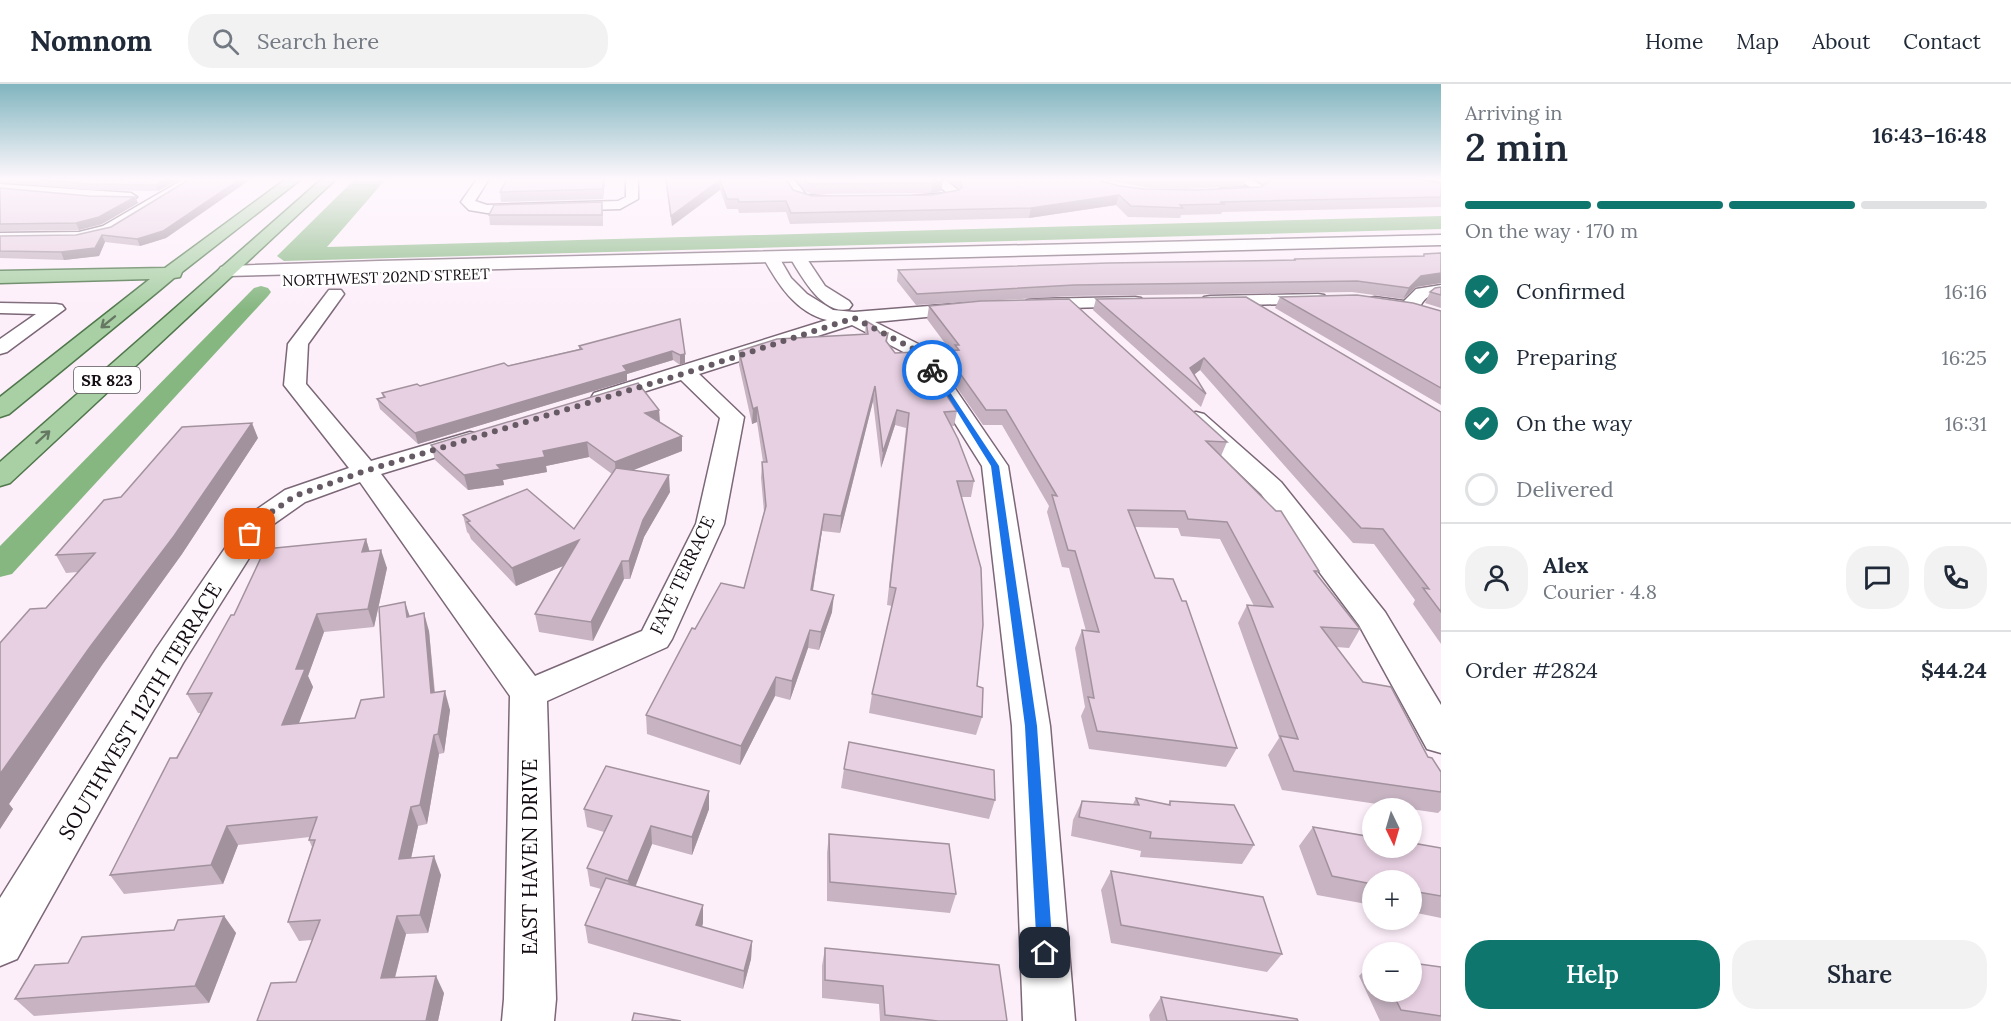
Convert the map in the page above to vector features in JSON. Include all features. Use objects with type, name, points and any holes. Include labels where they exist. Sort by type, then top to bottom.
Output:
[{"type":"main road","name":"SR 823","points":[[0,409],[236,223]]},
{"type":"main road","name":"SR 823","points":[[0,477],[280,223]]},
{"type":"main road","name":"NORTHWEST 202ND STREET","points":[[0,277],[162,279]]},
{"type":"main road","name":"NORTHWEST 202ND STREET","points":[[0,290],[220,277]]},
{"type":"street","points":[[0,237],[79,236],[108,229],[118,223]]},
{"type":"street","name":"NORTHWEST 202ND STREET","points":[[220,277],[760,262],[771,257],[797,256],[1441,240]]},
{"type":"street","points":[[797,256],[813,283],[842,308],[921,353],[995,466],[1031,726],[1049,1021]]},
{"type":"street","points":[[771,257],[786,285],[807,302],[828,315],[842,308]]},
{"type":"street","points":[[786,285],[813,283]]},
{"type":"street","points":[[1410,307],[1415,295],[1421,291],[1441,290]]},
{"type":"street","points":[[334,294],[298,344],[295,385],[365,471],[528,694]]},
{"type":"street","points":[[1187,301],[1346,299],[1410,307],[1431,313]]},
{"type":"street","points":[[1245,300],[1274,318]]},
{"type":"street","points":[[807,302],[842,308],[990,306]]},
{"type":"street","points":[[1013,305],[1152,302]]},
{"type":"street","points":[[1071,303],[1097,327]]},
{"type":"street","points":[[0,308],[56,309],[0,348]]},
{"type":"street","points":[[583,404],[686,373],[842,308]]},
{"type":"street","name":"FAYE TERRACE","points":[[528,694],[655,639],[710,524],[732,417],[686,373]]},
{"type":"street","points":[[1175,399],[1271,488],[1373,620],[1441,738]]},
{"type":"street","name":"SOUTHWEST 112TH TERRACE","points":[[0,942],[168,658],[257,522],[295,496],[365,471],[491,432]]},
{"type":"street","name":"EAST HAVEN DRIVE","points":[[528,694],[530,999],[528,1021]]},
{"type":"shaded area","points":[[311,223],[348,223],[327,247],[1199,223],[1441,223],[1441,229],[284,261],[277,256]]},
{"type":"building","points":[[0,223],[77,223],[76,223]]},
{"type":"building","points":[[118,223],[175,223],[163,231],[137,239],[102,235],[95,248],[61,252],[0,251],[0,236],[76,235],[111,227]]},
{"type":"building","points":[[1441,253],[1441,273],[1421,276],[1409,288],[1357,281],[1074,285],[917,294],[898,270],[1424,256],[1424,254]]},
{"type":"building","points":[[1441,287],[1441,295],[1430,292],[1435,288]]},
{"type":"building","points":[[1357,295],[1413,303],[1441,311],[1441,388],[1280,297]]},
{"type":"building","points":[[1246,297],[1441,412],[1441,612],[1423,588],[1429,589],[1383,529],[1361,528],[1204,358],[1190,368],[1206,394],[1096,299]]},
{"type":"building","points":[[1069,299],[1227,442],[1206,441],[1276,511],[1281,511],[1319,571],[1314,571],[1360,629],[1321,627],[1363,682],[1391,687],[1428,757],[1432,758],[1441,772],[1441,792],[1294,771],[1280,736],[1298,739],[1247,605],[1273,607],[1227,522],[1188,519],[1185,511],[1128,510],[1155,578],[1173,579],[1182,601],[1186,601],[1237,748],[1097,731],[1088,697],[1094,698],[1082,630],[1099,632],[1075,551],[1068,550],[1052,495],[1057,496],[1006,410],[986,410],[944,351],[959,350],[955,345],[959,345],[929,306],[981,301]]},
{"type":"building","points":[[680,319],[685,354],[680,355],[672,351],[623,366],[627,371],[415,433],[377,399],[385,397],[382,393],[417,384],[420,386],[504,363],[508,366],[582,349],[579,346]]},
{"type":"building","points":[[866,321],[880,333],[888,333],[886,341],[895,353],[918,352],[957,411],[944,412],[958,439],[974,481],[957,481],[981,568],[983,625],[977,686],[983,688],[982,717],[872,694],[896,588],[890,587],[909,413],[897,410],[883,452],[875,386],[841,516],[824,514],[811,590],[834,595],[821,632],[810,630],[792,681],[776,677],[741,746],[646,715],[692,628],[695,629],[721,583],[744,588],[766,506],[762,462],[767,462],[757,407],[753,409],[739,351],[777,339],[868,334]]},
{"type":"building","points":[[638,383],[659,410],[645,413],[682,436],[615,462],[587,442],[543,451],[545,457],[497,465],[501,469],[464,475],[431,445]]},
{"type":"building","points":[[252,423],[174,536],[90,647],[0,774],[0,643],[30,609],[46,608],[95,553],[56,555],[104,500],[121,497],[182,427]]},
{"type":"building","points":[[616,468],[669,475],[643,520],[629,561],[622,561],[591,622],[535,614],[579,540],[512,568],[467,522],[470,521],[463,515],[527,489],[574,529]]},
{"type":"building","points":[[366,539],[362,552],[381,550],[368,609],[317,614],[296,669],[305,669],[282,725],[355,718],[361,700],[384,697],[379,607],[405,602],[407,617],[424,613],[431,693],[445,691],[438,734],[434,735],[420,805],[411,807],[399,859],[434,856],[420,915],[397,916],[381,978],[436,976],[426,1021],[257,1021],[271,983],[296,982],[320,920],[288,922],[315,840],[309,840],[317,817],[227,826],[211,865],[110,875],[170,758],[177,758],[212,693],[187,694],[231,615],[234,615],[265,549]]},
{"type":"building","points":[[849,742],[994,770],[995,800],[844,769]]},
{"type":"building","points":[[606,766],[709,791],[692,837],[651,826],[628,881],[587,868],[612,816],[584,809]]},
{"type":"building","points":[[1136,798],[1170,805],[1170,801],[1234,805],[1254,845],[1150,838],[1151,832],[1079,817],[1082,801],[1139,805]]},
{"type":"building","points":[[1313,827],[1362,835],[1362,858],[1422,858],[1422,845],[1441,848],[1441,896],[1422,893],[1422,870],[1362,870],[1362,882],[1332,876]]},
{"type":"building","points":[[829,834],[949,844],[956,894],[830,882]]},
{"type":"building","points":[[1111,871],[1263,897],[1282,954],[1121,925]]},
{"type":"building","points":[[606,878],[703,905],[696,925],[752,941],[744,971],[585,925]]},
{"type":"building","points":[[224,916],[195,986],[15,999],[35,965],[68,963],[82,937],[174,930],[178,920]]},
{"type":"building","points":[[825,948],[999,965],[1007,1021],[938,1021],[885,1015],[883,986],[825,980]]},
{"type":"building","points":[[1422,964],[1441,967],[1441,1016],[1401,1010],[1397,1002],[1422,1002]]},
{"type":"building","points":[[1161,997],[1297,1019],[1298,1021],[1167,1021]]},
{"type":"building","points":[[634,1013],[681,1021],[632,1021]]},
{"type":"waterway","points":[[0,566],[261,292]]},
{"type":"way so far","points":[[250,534],[257,522],[295,496],[365,471],[686,373],[854,318],[921,353],[932,370]]},
{"type":"route","points":[[932,370],[995,466],[1031,726],[1045,953]]}]
